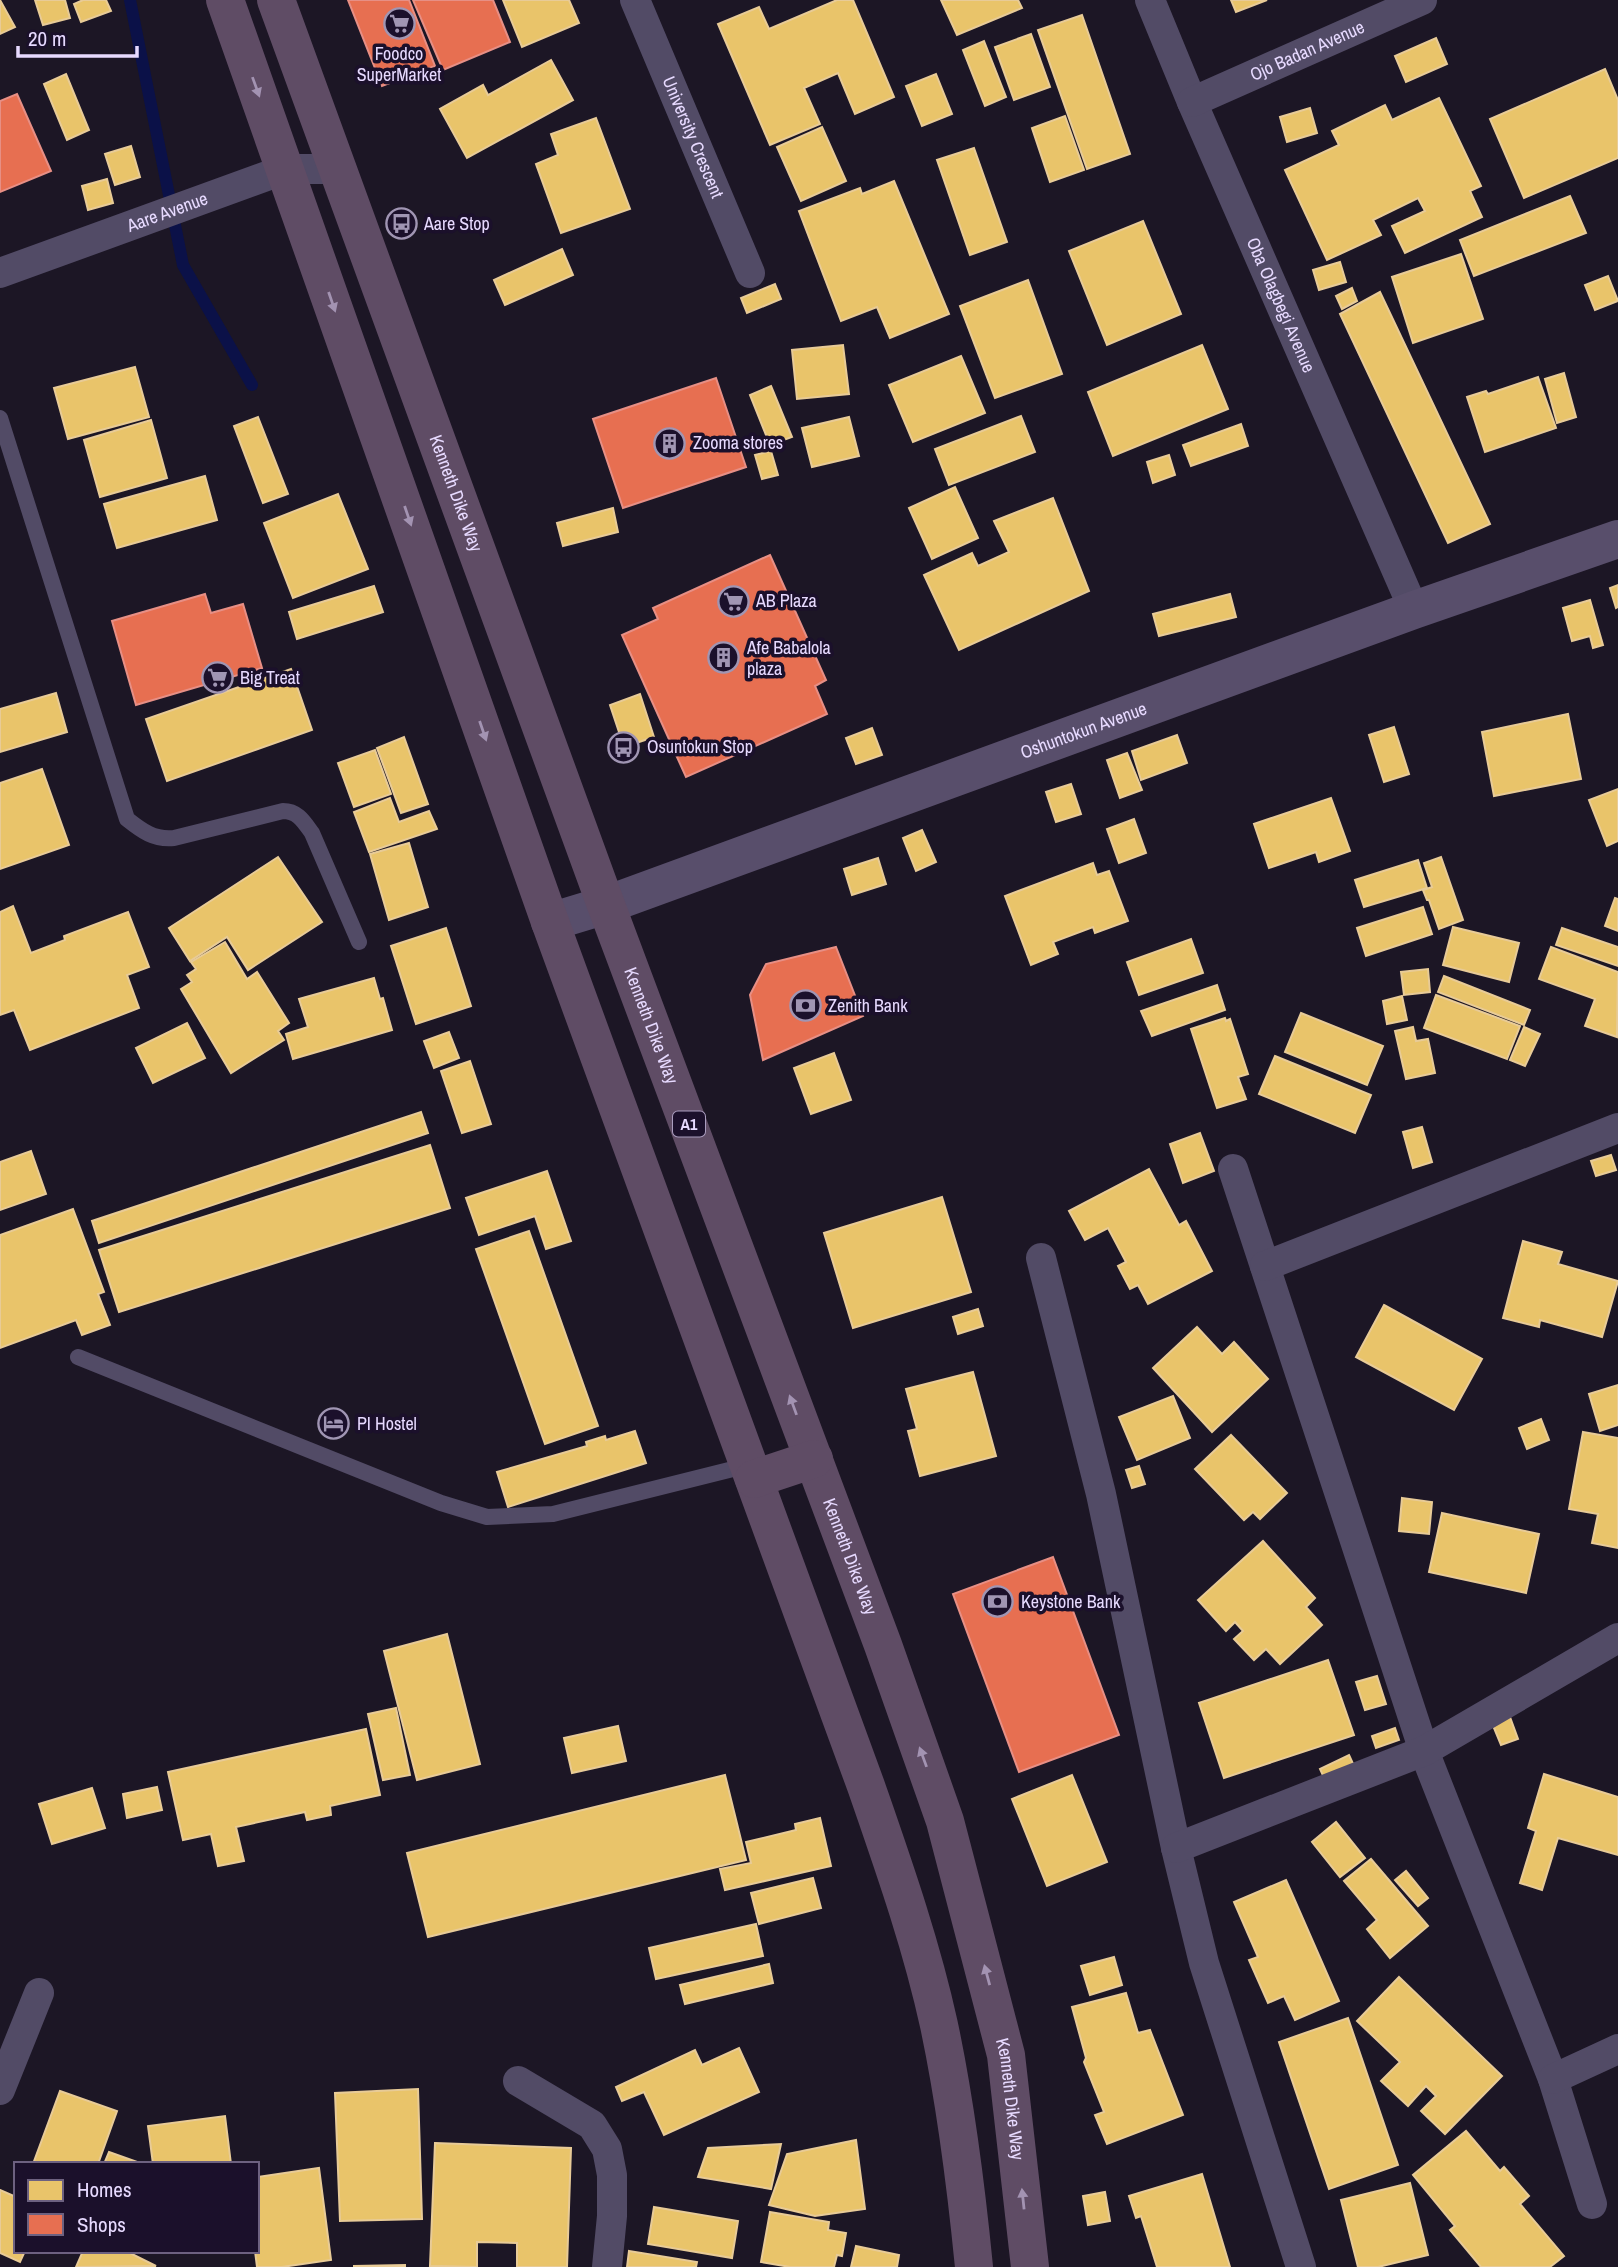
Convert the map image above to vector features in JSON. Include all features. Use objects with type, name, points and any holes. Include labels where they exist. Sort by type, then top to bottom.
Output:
[{"type":"highway","points":[[225,0],[550,922],[903,1894],[941,2036],[962,2148],[974,2267]]},
{"type":"highway","name":"Kenneth Dike Way","points":[[276,0],[945,1821],[1006,2055],[1030,2267]]},
{"type":"highway","points":[[751,1472],[814,1459]]},
{"type":"main road","name":"Oshuntokun Avenue","points":[[550,922],[607,905],[1414,610],[1618,539]]},
{"type":"street","name":"University Crescent","points":[[635,0],[750,274]]},
{"type":"street","name":"Oba Olagbegi Avenue","points":[[1150,0],[1414,610]]},
{"type":"street","name":"Ojo Badan Avenue","points":[[1192,102],[1422,0]]},
{"type":"street","name":"Aare Avenue","points":[[0,272],[286,169],[338,169]]},
{"type":"street","points":[[1265,1265],[1618,1128]]},
{"type":"street","points":[[1233,1169],[1424,1751],[1553,2079],[1591,2204]]},
{"type":"street","points":[[1041,1258],[1101,1494],[1176,1848],[1204,1963],[1301,2267]]},
{"type":"street","points":[[1176,1848],[1424,1751],[1618,1638]]},
{"type":"street","points":[[0,2090],[39,1993]]},
{"type":"street","points":[[1553,2079],[1618,2049]]},
{"type":"street","points":[[518,2081],[592,2125],[607,2149],[612,2175],[612,2216],[607,2267]]},
{"type":"lane","points":[[0,418],[127,819],[143,832],[161,839],[292,811],[312,833],[359,942]]},
{"type":"lane","points":[[78,1357],[441,1503],[487,1517],[553,1514],[751,1472]]},
{"type":"building: Homes","points":[[0,0],[15,27],[0,34]]},
{"type":"building: Homes","points":[[35,0],[65,0],[70,18],[43,25]]},
{"type":"building: Homes","points":[[83,0],[106,0],[111,11],[81,22],[74,4]]},
{"type":"building: Homes","points":[[503,0],[569,0],[579,23],[522,47]]},
{"type":"building: Homes","points":[[837,0],[853,0],[894,97],[855,114],[838,73],[804,88],[820,124],[770,145],[718,24],[759,7],[769,29]]},
{"type":"building: Homes","points":[[941,0],[1018,0],[1022,8],[957,35]]},
{"type":"building: Homes","points":[[1231,0],[1267,0],[1236,12]]},
{"type":"building: Homes","points":[[1082,15],[1130,154],[1087,169],[1038,30]]},
{"type":"building: Homes","points":[[1031,34],[1050,87],[1014,100],[995,47]]},
{"type":"building: Homes","points":[[1436,38],[1447,64],[1406,82],[1395,56]]},
{"type":"building: Homes","points":[[984,41],[1006,97],[985,106],[963,50]]},
{"type":"building: Homes","points":[[551,60],[573,100],[467,158],[440,109],[483,85],[488,95]]},
{"type":"building: Homes","points":[[1605,69],[1618,100],[1618,158],[1524,198],[1490,119]]},
{"type":"building: Homes","points":[[66,74],[89,130],[67,140],[44,84]]},
{"type":"building: Homes","points":[[936,74],[952,114],[922,126],[906,86]]},
{"type":"building: Homes","points":[[1439,98],[1481,186],[1470,191],[1482,217],[1405,253],[1392,226],[1425,211],[1418,198],[1373,220],[1381,235],[1327,260],[1285,170],[1339,145],[1332,131],[1385,105],[1392,120]]},
{"type":"building: Homes","points":[[1310,108],[1317,133],[1287,142],[1280,117]]},
{"type":"building: Homes","points":[[1065,116],[1084,170],[1050,182],[1032,128]]},
{"type":"building: Homes","points":[[596,118],[630,209],[561,233],[536,164],[558,155],[551,134]]},
{"type":"building: Homes","points":[[822,127],[846,181],[801,201],[777,147]]},
{"type":"building: Homes","points":[[131,146],[140,177],[115,185],[105,154]]},
{"type":"building: Homes","points":[[974,148],[1007,242],[970,255],[937,160]]},
{"type":"building: Homes","points":[[107,179],[113,203],[88,210],[82,186]]},
{"type":"building: Homes","points":[[894,181],[949,314],[890,338],[877,307],[841,321],[799,211],[860,188],[862,194]]},
{"type":"building: Homes","points":[[1570,196],[1586,233],[1474,276],[1460,240]]},
{"type":"building: Homes","points":[[1143,221],[1181,314],[1107,345],[1069,251]]},
{"type":"building: Homes","points":[[562,249],[573,275],[505,305],[494,280]]},
{"type":"building: Homes","points":[[1461,254],[1483,319],[1413,343],[1392,277]]},
{"type":"building: Homes","points":[[1340,262],[1346,282],[1319,290],[1313,270]]},
{"type":"building: Homes","points":[[1608,276],[1618,301],[1595,310],[1585,285]]},
{"type":"building: Homes","points":[[1028,280],[1062,374],[995,398],[960,306]]},
{"type":"building: Homes","points":[[775,284],[781,299],[747,313],[741,298]]},
{"type":"building: Homes","points":[[1352,288],[1357,301],[1342,309],[1336,296]]},
{"type":"building: Homes","points":[[1380,292],[1490,524],[1448,543],[1340,314]]},
{"type":"building: Homes","points":[[843,345],[849,394],[797,399],[792,350]]},
{"type":"building: Homes","points":[[1202,345],[1228,409],[1113,456],[1088,392]]},
{"type":"building: Homes","points":[[961,356],[985,413],[913,442],[889,385]]},
{"type":"building: Homes","points":[[135,367],[149,417],[68,439],[54,388]]},
{"type":"building: Homes","points":[[1564,373],[1576,417],[1557,423],[1545,379]]},
{"type":"building: Homes","points":[[1538,377],[1556,428],[1485,452],[1467,397],[1486,391],[1488,394]]},
{"type":"building: Homes","points":[[771,386],[792,437],[770,445],[750,395]]},
{"type":"building: Homes","points":[[1021,416],[1035,452],[949,485],[935,449]]},
{"type":"building: Homes","points":[[258,417],[288,494],[263,503],[234,426]]},
{"type":"building: Homes","points":[[849,417],[859,456],[812,467],[802,428]]},
{"type":"building: Homes","points":[[151,420],[167,478],[100,497],[84,440]]},
{"type":"building: Homes","points":[[1241,424],[1248,446],[1191,466],[1183,445]]},
{"type":"building: Homes","points":[[771,451],[778,475],[762,479],[755,455]]},
{"type":"building: Homes","points":[[1169,455],[1175,475],[1153,483],[1147,462]]},
{"type":"building: Homes","points":[[205,476],[217,520],[117,548],[104,504]]},
{"type":"building: Homes","points":[[955,487],[978,538],[932,559],[909,508]]},
{"type":"building: Homes","points":[[338,494],[368,569],[293,598],[264,523]]},
{"type":"building: Homes","points":[[1053,498],[1089,591],[959,650],[924,575],[972,553],[978,566],[1009,552],[994,521]]},
{"type":"building: Homes","points":[[613,508],[618,532],[563,546],[557,523]]},
{"type":"building: Homes","points":[[1618,585],[1618,607],[1616,608],[1610,588]]},
{"type":"building: Homes","points":[[374,586],[383,612],[297,639],[289,612]]},
{"type":"building: Homes","points":[[1230,594],[1236,617],[1159,636],[1153,614]]},
{"type":"building: Homes","points":[[1590,600],[1603,645],[1593,648],[1590,636],[1572,641],[1563,608]]},
{"type":"building: Homes","points":[[291,669],[312,730],[167,781],[146,719]]},
{"type":"building: Homes","points":[[56,693],[67,732],[0,752],[0,709]]},
{"type":"building: Homes","points":[[640,694],[654,737],[624,747],[610,705]]},
{"type":"building: Homes","points":[[1568,714],[1581,779],[1494,796],[1482,732]]},
{"type":"building: Homes","points":[[1394,727],[1409,774],[1384,782],[1369,735]]},
{"type":"building: Homes","points":[[872,728],[882,755],[856,764],[846,738]]},
{"type":"building: Homes","points":[[1177,735],[1187,763],[1141,780],[1132,751]]},
{"type":"building: Homes","points":[[404,737],[428,804],[401,813],[377,748]]},
{"type":"building: Homes","points":[[375,750],[391,794],[354,807],[338,763]]},
{"type":"building: Homes","points":[[1127,753],[1142,790],[1120,798],[1107,760]]},
{"type":"building: Homes","points":[[42,769],[69,845],[0,869],[0,783]]},
{"type":"building: Homes","points":[[1071,784],[1081,814],[1056,822],[1046,792]]},
{"type":"building: Homes","points":[[1618,789],[1618,841],[1607,846],[1589,800]]},
{"type":"building: Homes","points":[[390,798],[399,822],[429,811],[437,829],[369,852],[354,812]]},
{"type":"building: Homes","points":[[1331,798],[1350,851],[1319,862],[1316,852],[1269,868],[1254,824]]},
{"type":"building: Homes","points":[[1134,819],[1146,853],[1119,863],[1107,829]]},
{"type":"building: Homes","points":[[922,830],[936,862],[916,871],[903,838]]},
{"type":"building: Homes","points":[[409,843],[428,907],[389,920],[370,854]]},
{"type":"building: Homes","points":[[278,857],[322,922],[248,970],[227,937],[190,961],[169,928]]},
{"type":"building: Homes","points":[[1441,857],[1463,920],[1439,929],[1423,890],[1432,887],[1424,863]]},
{"type":"building: Homes","points":[[878,858],[886,884],[852,895],[844,869]]},
{"type":"building: Homes","points":[[1418,860],[1427,888],[1364,907],[1355,880]]},
{"type":"building: Homes","points":[[1093,863],[1097,875],[1109,871],[1128,921],[1095,933],[1093,927],[1053,942],[1058,954],[1031,965],[1005,896]]},
{"type":"building: Homes","points":[[1615,898],[1618,899],[1618,931],[1605,926]]},
{"type":"building: Homes","points":[[13,906],[31,953],[65,940],[64,936],[128,912],[149,967],[127,975],[139,1008],[30,1050],[14,1010],[0,1015],[0,912]]},
{"type":"building: Homes","points":[[1423,907],[1432,934],[1366,956],[1357,928]]},
{"type":"building: Homes","points":[[1453,927],[1519,943],[1509,982],[1443,965]]},
{"type":"building: Homes","points":[[446,928],[471,1006],[416,1024],[391,946]]},
{"type":"building: Homes","points":[[1562,928],[1618,947],[1618,966],[1556,945]]},
{"type":"building: Homes","points":[[1191,939],[1203,973],[1139,995],[1127,962]]},
{"type":"building: Homes","points":[[225,942],[247,979],[257,972],[289,1023],[278,1031],[284,1040],[231,1073],[181,989],[192,982],[187,975],[196,969],[191,962]]},
{"type":"building: Homes","points":[[1551,947],[1618,972],[1617,1037],[1585,1026],[1595,999],[1539,979]]},
{"type":"building: Homes","points":[[1428,969],[1430,992],[1404,995],[1401,972]]},
{"type":"building: Homes","points":[[1444,976],[1530,1010],[1524,1025],[1438,992]]},
{"type":"building: Homes","points":[[374,978],[392,1030],[293,1059],[286,1034],[308,1027],[299,999]]},
{"type":"building: Homes","points":[[1217,985],[1225,1010],[1152,1036],[1141,1011]]},
{"type":"building: Homes","points":[[1436,995],[1520,1026],[1507,1059],[1424,1028]]},
{"type":"building: Homes","points":[[1402,996],[1407,1020],[1387,1024],[1383,1001]]},
{"type":"building: Homes","points":[[1301,1013],[1383,1046],[1367,1085],[1285,1052]]},
{"type":"building: Homes","points":[[1225,1018],[1226,1021],[1230,1019],[1248,1074],[1238,1077],[1246,1099],[1217,1108],[1191,1029]]},
{"type":"building: Homes","points":[[187,1023],[205,1058],[153,1083],[136,1048]]},
{"type":"building: Homes","points":[[1413,1027],[1416,1041],[1428,1039],[1435,1073],[1406,1079],[1395,1031]]},
{"type":"building: Homes","points":[[1524,1027],[1540,1034],[1525,1066],[1510,1060]]},
{"type":"building: Homes","points":[[449,1032],[459,1058],[434,1068],[424,1041]]},
{"type":"building: Homes","points":[[834,1053],[851,1100],[811,1114],[794,1068]]},
{"type":"building: Homes","points":[[1275,1056],[1371,1095],[1355,1133],[1259,1094]]},
{"type":"building: Homes","points":[[470,1061],[491,1124],[462,1133],[441,1071]]},
{"type":"building: Homes","points":[[421,1112],[428,1133],[99,1243],[92,1221]]},
{"type":"building: Homes","points":[[1422,1127],[1432,1162],[1413,1168],[1403,1132]]},
{"type":"building: Homes","points":[[1200,1133],[1214,1171],[1183,1183],[1170,1144]]},
{"type":"building: Homes","points":[[430,1145],[450,1208],[119,1312],[99,1250]]},
{"type":"building: Homes","points":[[31,1151],[46,1194],[0,1210],[0,1162]]},
{"type":"building: Homes","points":[[1611,1155],[1616,1170],[1596,1176],[1591,1161]]},
{"type":"building: Homes","points":[[1149,1169],[1179,1225],[1186,1221],[1212,1271],[1148,1304],[1138,1285],[1130,1289],[1118,1266],[1126,1262],[1108,1228],[1085,1240],[1069,1211]]},
{"type":"building: Homes","points":[[547,1171],[571,1241],[546,1249],[535,1216],[479,1235],[466,1198]]},
{"type":"building: Homes","points":[[942,1197],[971,1292],[853,1328],[824,1233]]},
{"type":"building: Homes","points":[[73,1209],[104,1292],[98,1294],[110,1325],[82,1335],[76,1320],[0,1348],[0,1235]]},
{"type":"building: Homes","points":[[529,1231],[598,1426],[545,1444],[476,1249]]},
{"type":"building: Homes","points":[[1523,1241],[1562,1252],[1558,1264],[1618,1281],[1602,1337],[1540,1320],[1539,1327],[1503,1318]]},
{"type":"building: Homes","points":[[1384,1305],[1482,1359],[1454,1410],[1356,1357]]},
{"type":"building: Homes","points":[[978,1309],[983,1326],[958,1334],[953,1317]]},
{"type":"building: Homes","points":[[1197,1327],[1222,1354],[1234,1342],[1268,1379],[1212,1432],[1153,1368]]},
{"type":"building: Homes","points":[[973,1372],[996,1456],[920,1476],[908,1431],[917,1429],[906,1389]]},
{"type":"building: Homes","points":[[1618,1385],[1618,1425],[1600,1431],[1589,1394]]},
{"type":"building: Homes","points":[[1173,1396],[1190,1438],[1137,1460],[1119,1417]]},
{"type":"building: Homes","points":[[1541,1419],[1549,1440],[1527,1449],[1519,1428]]},
{"type":"building: Homes","points":[[635,1431],[646,1463],[508,1507],[497,1472],[587,1446],[586,1442],[605,1436],[606,1440]]},
{"type":"building: Homes","points":[[1583,1432],[1618,1438],[1618,1548],[1592,1543],[1598,1514],[1569,1509]]},
{"type":"building: Homes","points":[[1231,1435],[1287,1493],[1260,1519],[1253,1512],[1244,1520],[1195,1469]]},
{"type":"building: Homes","points":[[1139,1466],[1145,1484],[1132,1488],[1126,1470]]},
{"type":"building: Homes","points":[[1402,1498],[1432,1502],[1429,1534],[1399,1531]]},
{"type":"building: Homes","points":[[1442,1513],[1539,1534],[1526,1593],[1429,1572]]},
{"type":"building: Homes","points":[[1263,1541],[1315,1598],[1306,1607],[1322,1625],[1280,1664],[1266,1649],[1254,1660],[1234,1639],[1243,1631],[1235,1622],[1226,1631],[1198,1600]]},
{"type":"building: Homes","points":[[447,1634],[480,1764],[417,1780],[384,1651]]},
{"type":"building: Homes","points":[[1328,1660],[1354,1735],[1224,1778],[1199,1703]]},
{"type":"building: Homes","points":[[1377,1676],[1386,1704],[1365,1710],[1356,1682]]},
{"type":"building: Homes","points":[[396,1708],[410,1775],[383,1780],[368,1714]]},
{"type":"building: Homes","points":[[1510,1717],[1518,1739],[1501,1745],[1492,1723]]},
{"type":"building: Homes","points":[[618,1726],[626,1761],[572,1773],[564,1738]]},
{"type":"building: Homes","points":[[1395,1728],[1399,1740],[1376,1748],[1372,1736]]},
{"type":"building: Homes","points":[[366,1729],[380,1795],[330,1806],[331,1815],[307,1820],[305,1812],[236,1827],[244,1861],[218,1866],[211,1834],[183,1840],[168,1772]]},
{"type":"building: Homes","points":[[1349,1755],[1355,1768],[1326,1782],[1320,1769]]},
{"type":"building: Homes","points":[[1544,1774],[1618,1797],[1618,1855],[1558,1838],[1542,1890],[1520,1883],[1536,1831],[1528,1828]]},
{"type":"building: Homes","points":[[725,1775],[746,1860],[428,1937],[407,1853]]},
{"type":"building: Homes","points":[[1072,1775],[1107,1862],[1047,1886],[1012,1799]]},
{"type":"building: Homes","points":[[157,1787],[162,1810],[127,1818],[123,1794]]},
{"type":"building: Homes","points":[[92,1788],[105,1828],[52,1844],[39,1804]]},
{"type":"building: Homes","points":[[820,1818],[831,1866],[725,1890],[720,1869],[751,1863],[746,1842],[796,1830],[795,1824]]},
{"type":"building: Homes","points":[[1336,1822],[1365,1858],[1340,1877],[1312,1842]]},
{"type":"building: Homes","points":[[1371,1859],[1428,1926],[1390,1958],[1367,1929],[1377,1920],[1344,1881]]},
{"type":"building: Homes","points":[[1406,1871],[1428,1898],[1418,1906],[1395,1880]]},
{"type":"building: Homes","points":[[813,1878],[821,1908],[759,1924],[751,1893]]},
{"type":"building: Homes","points":[[1286,1880],[1339,2001],[1295,2020],[1284,1996],[1268,2003],[1249,1960],[1258,1957],[1234,1902]]},
{"type":"building: Homes","points":[[756,1924],[763,1956],[656,1979],[649,1948]]},
{"type":"building: Homes","points":[[1114,1957],[1122,1985],[1090,1995],[1081,1966]]},
{"type":"building: Homes","points":[[769,1964],[773,1983],[685,2004],[680,1985]]},
{"type":"building: Homes","points":[[1399,1977],[1502,2076],[1445,2134],[1421,2111],[1436,2096],[1426,2086],[1408,2106],[1381,2081],[1400,2062],[1357,2021]]},
{"type":"building: Homes","points":[[1126,1993],[1138,2033],[1150,2030],[1183,2115],[1107,2144],[1095,2115],[1104,2112],[1084,2062],[1086,2058],[1072,2007]]},
{"type":"building: Homes","points":[[1348,2018],[1398,2165],[1329,2189],[1279,2042]]},
{"type":"building: Homes","points":[[739,2048],[759,2092],[664,2135],[644,2092],[622,2101],[616,2087],[695,2050],[702,2065]]},
{"type":"building: Homes","points":[[418,2089],[422,2219],[340,2221],[335,2093]]},
{"type":"building: Homes","points":[[60,2091],[117,2111],[99,2162],[34,2162]]},
{"type":"building: Homes","points":[[225,2116],[231,2162],[153,2162],[148,2126]]},
{"type":"building: Homes","points":[[1466,2131],[1500,2171],[1504,2167],[1529,2196],[1520,2204],[1564,2256],[1550,2267],[1481,2267],[1450,2230],[1455,2226],[1413,2175]]},
{"type":"building: Homes","points":[[856,2140],[865,2209],[815,2216],[769,2205],[787,2154]]},
{"type":"building: Homes","points":[[435,2143],[571,2148],[567,2267],[517,2267],[517,2243],[477,2242],[477,2267],[430,2266]]},
{"type":"building: Homes","points":[[781,2144],[771,2189],[698,2177],[708,2148]]},
{"type":"building: Homes","points":[[109,2152],[137,2162],[105,2162]]},
{"type":"building: Homes","points":[[319,2168],[331,2260],[282,2267],[257,2267],[259,2177]]},
{"type":"building: Homes","points":[[1202,2174],[1230,2267],[1157,2267],[1141,2216],[1136,2218],[1129,2196]]},
{"type":"building: Homes","points":[[1410,2183],[1428,2255],[1378,2267],[1358,2267],[1341,2200]]},
{"type":"building: Homes","points":[[0,2190],[14,2196],[14,2253],[24,2253],[20,2262],[0,2253]]},
{"type":"building: Homes","points":[[1105,2192],[1110,2221],[1088,2225],[1083,2196]]},
{"type":"building: Homes","points":[[654,2207],[738,2221],[732,2258],[648,2244]]},
{"type":"building: Homes","points":[[770,2212],[829,2222],[828,2230],[846,2233],[842,2256],[837,2255],[834,2267],[790,2267],[761,2262]]},
{"type":"building: Homes","points":[[856,2246],[899,2255],[897,2267],[851,2267]]},
{"type":"building: Homes","points":[[629,2251],[697,2262],[696,2267],[627,2267]]},
{"type":"building: Homes","points":[[82,2253],[130,2253],[156,2266],[76,2267]]},
{"type":"building: Homes","points":[[354,2266],[405,2267],[354,2267]]},
{"type":"building: Shops","points":[[348,0],[409,0],[435,66],[382,86]]},
{"type":"building: Shops","name":"Foodco SuperMarket","points":[[413,0],[493,0],[510,42],[443,70]]},
{"type":"building: Shops","points":[[17,94],[51,171],[0,192],[0,101]]},
{"type":"building: Shops","name":"Zooma stores","points":[[716,378],[746,467],[623,508],[593,419]]},
{"type":"building: Shops","name":"Afe Babalola plaza","points":[[770,555],[826,680],[815,686],[827,714],[686,777],[622,635],[658,619],[653,608]]},
{"type":"building: Shops","points":[[205,594],[211,613],[243,604],[262,668],[136,705],[112,621]]},
{"type":"building: Shops","name":"Zenith Bank","points":[[836,947],[863,1016],[763,1060],[750,995],[766,964]]},
{"type":"building: Shops","points":[[1053,1557],[1119,1735],[1019,1772],[953,1594]]},
{"type":"waterway","points":[[130,0],[183,265],[252,385]]},
{"type":"place","name":"Foodco SuperMarket","points":[[399,24]]},
{"type":"place","name":"Aare Stop","points":[[401,224]]},
{"type":"place","name":"Zooma stores","points":[[670,443]]},
{"type":"place","name":"AB Plaza","points":[[733,601]]},
{"type":"place","name":"Afe Babalola plaza","points":[[724,658]]},
{"type":"place","name":"Big Treat","points":[[217,678]]},
{"type":"place","name":"Osuntokun Stop","points":[[624,747]]},
{"type":"place","name":"Zenith Bank","points":[[805,1006]]},
{"type":"place","name":"PI Hostel","points":[[334,1424]]},
{"type":"place","name":"Keystone Bank","points":[[998,1602]]}]
